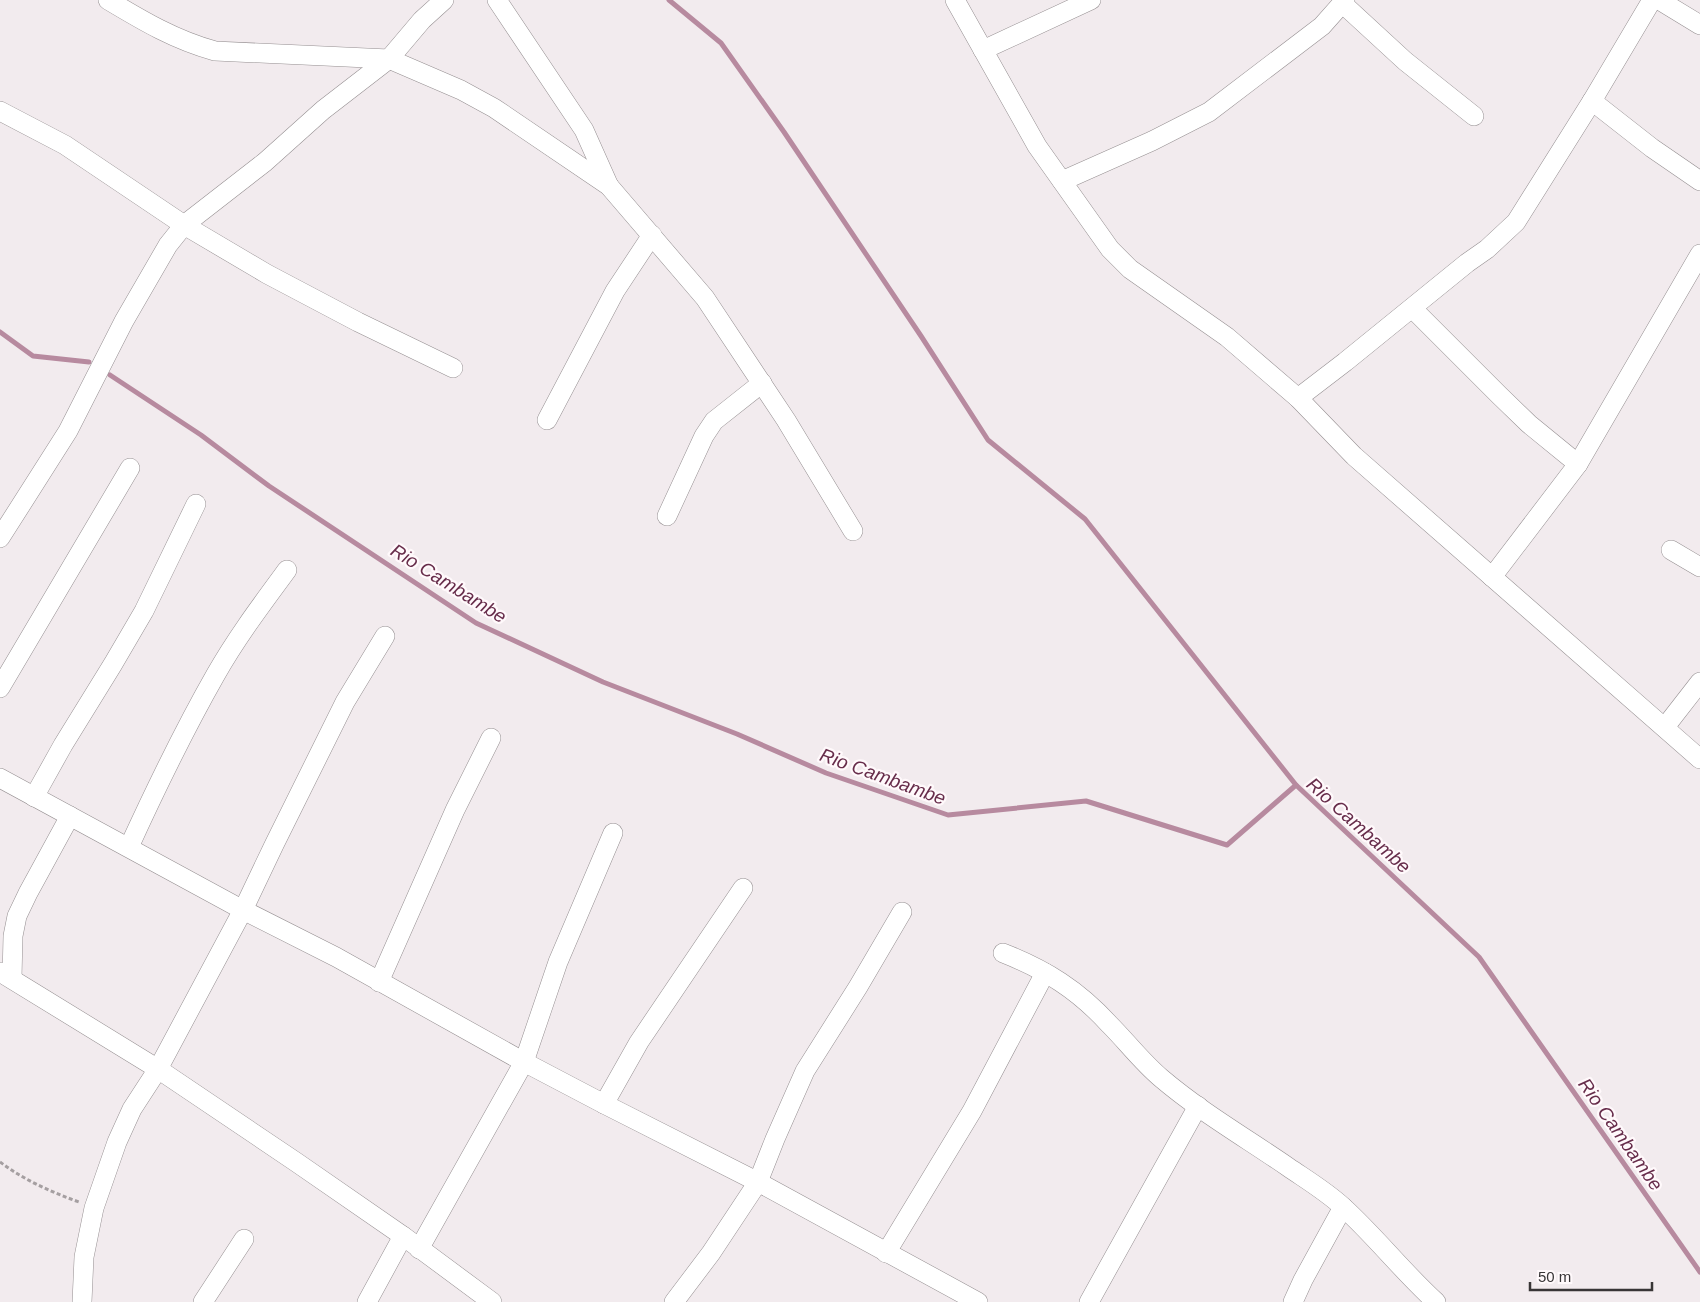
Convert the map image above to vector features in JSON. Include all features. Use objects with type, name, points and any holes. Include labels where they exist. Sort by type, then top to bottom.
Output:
[{"type":"street","points":[[108,0],[151,27],[196,46],[215,51],[389,59],[460,90],[494,108],[609,186],[705,298],[786,420],[852,531]]},
{"type":"street","points":[[0,538],[68,431],[124,322],[168,245],[184,225],[265,162],[323,110],[389,59],[422,20],[444,0]]},
{"type":"street","points":[[497,0],[584,130],[609,186]]},
{"type":"street","points":[[955,0],[1037,146],[1110,249],[1130,269],[1226,337],[1298,398],[1354,456],[1700,759]]},
{"type":"street","points":[[983,50],[1091,0]]},
{"type":"street","points":[[1298,398],[1467,263],[1488,249],[1516,222],[1652,0]]},
{"type":"street","points":[[1659,0],[1700,25]]},
{"type":"street","points":[[1062,181],[1152,141],[1209,112],[1322,26],[1344,2],[1405,61],[1474,116]]},
{"type":"street","points":[[1592,100],[1652,148],[1700,181]]},
{"type":"street","points":[[0,111],[65,146],[184,225],[267,274],[453,368]]},
{"type":"street","points":[[547,420],[615,291],[652,235]]},
{"type":"street","points":[[1492,577],[1578,464],[1700,254]]},
{"type":"street","points":[[1412,308],[1498,396],[1578,464]]},
{"type":"street","points":[[667,516],[704,436],[714,421],[762,384]]},
{"type":"street","points":[[0,688],[130,468]]},
{"type":"street","points":[[34,797],[144,610],[196,504]]},
{"type":"street","points":[[1671,550],[1700,567]]},
{"type":"street","points":[[129,847],[175,749],[217,672],[247,625],[287,570]]},
{"type":"street","points":[[82,1302],[84,1256],[94,1208],[116,1142],[132,1110],[158,1069],[243,910],[345,702],[385,636]]},
{"type":"street","points":[[1664,727],[1700,682]]},
{"type":"street","points":[[380,982],[455,810],[491,738]]},
{"type":"street","points":[[0,778],[243,910],[336,957],[524,1062],[758,1182],[978,1302]]},
{"type":"street","points":[[70,816],[17,916],[6,975],[158,1069],[403,1236],[492,1302]]},
{"type":"street","points":[[419,1249],[524,1062],[558,962],[613,833]]},
{"type":"street","points":[[604,1104],[639,1042],[743,888]]},
{"type":"street","points":[[674,1302],[758,1182],[805,1071],[902,912]]},
{"type":"street","points":[[1003,953],[1068,986],[1084,999],[1143,1062],[1162,1079],[1343,1207],[1413,1282],[1436,1302]]},
{"type":"street","points":[[886,1253],[972,1111],[1045,973]]},
{"type":"street","points":[[1089,1302],[1198,1106]]},
{"type":"street","points":[[1293,1302],[1343,1207]]},
{"type":"street","points":[[367,1302],[403,1236]]},
{"type":"street","points":[[203,1302],[244,1239]]},
{"type":"path","points":[[0,1162],[46,1190],[94,1208]]},
{"type":"waterway","points":[[669,0],[721,43],[784,132],[921,336],[988,440],[1085,519],[1296,785]]},
{"type":"waterway","name":"Rio Cambambe","points":[[0,332],[33,356],[89,362]]},
{"type":"waterway","name":"Rio Cambambe","points":[[110,375],[201,435],[269,486],[476,623],[603,682],[737,734],[826,773],[948,815],[1086,801],[1227,845],[1296,785],[1479,957],[1700,1272]]}]
